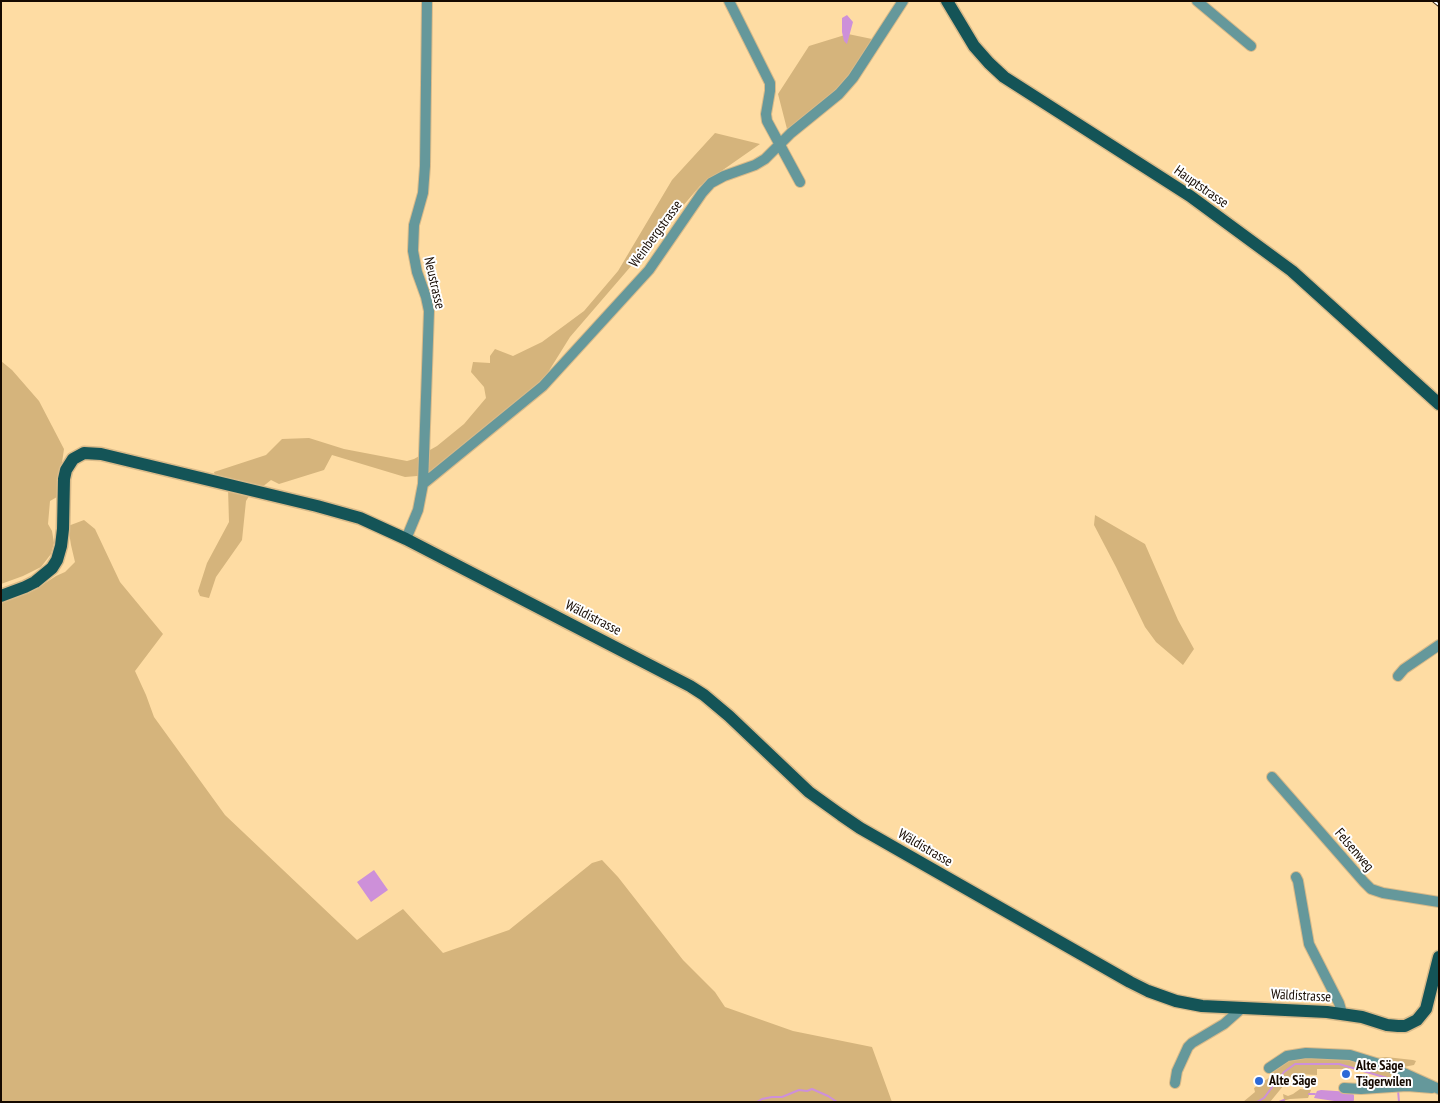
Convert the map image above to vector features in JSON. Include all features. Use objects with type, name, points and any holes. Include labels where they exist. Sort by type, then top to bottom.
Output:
[{"type":"main road","name":"Hauptstrasse","points":[[947,1],[974,46],[989,64],[1004,77],[1182,191],[1292,271],[1439,404]]},
{"type":"main road","name":"Wäldistrasse","points":[[1,596],[36,582],[52,568],[57,560],[62,546],[64,479],[66,470],[72,459],[84,453],[101,454],[317,506],[360,518],[406,539],[690,686],[729,716],[809,792],[847,820],[1130,982],[1164,997],[1182,1003],[1202,1006],[1342,1013],[1398,1026],[1412,1023],[1426,1009],[1439,957]]},
{"type":"street","name":"Neustrasse","points":[[406,539],[418,510],[422,481],[429,311],[417,272],[413,251],[414,225],[423,194],[425,166],[427,1]]},
{"type":"street","points":[[729,1],[770,83],[766,114],[767,122],[800,182]]},
{"type":"street","name":"Weinbergstrasse","points":[[422,481],[543,386],[649,270],[710,183],[765,160],[791,132],[829,104],[853,78],[904,1]]},
{"type":"street","points":[[1197,1],[1251,46]]},
{"type":"street","points":[[1398,676],[1404,669],[1439,645]]},
{"type":"street","name":"Felsenweg","points":[[1272,777],[1371,889],[1383,893],[1439,902]]},
{"type":"street","points":[[1296,877],[1309,944],[1342,1013]]},
{"type":"street","points":[[1175,1083],[1177,1070],[1188,1047],[1224,1024],[1241,1009]]},
{"type":"street","points":[[1269,1068],[1287,1056],[1306,1053],[1350,1055],[1395,1069],[1438,1089]]},
{"type":"street","points":[[1344,1088],[1398,1087],[1438,1089]]},
{"type":"shaded area","points":[[847,15],[853,22],[847,44],[844,41],[842,32],[842,18]]},
{"type":"shaded area","points":[[848,34],[872,39],[855,69],[833,97],[787,129],[778,94],[809,46]]},
{"type":"shaded area","points":[[715,133],[760,144],[700,186],[570,337],[542,382],[429,475],[405,477],[332,455],[324,470],[279,484],[271,480],[261,488],[215,476],[214,472],[266,455],[282,439],[309,438],[344,449],[407,461],[437,446],[464,424],[486,398],[484,387],[471,372],[473,362],[490,363],[490,356],[495,349],[513,356],[542,342],[584,311],[618,271],[672,180]]},
{"type":"shaded area","points":[[1,361],[12,370],[39,401],[64,449],[57,497],[50,501],[48,524],[52,531],[54,543],[51,554],[41,567],[1,584]]},
{"type":"shaded area","points":[[228,488],[251,493],[246,501],[242,540],[216,577],[209,598],[200,596],[198,591],[207,563],[229,522]]},
{"type":"shaded area","points":[[1095,515],[1145,544],[1178,620],[1194,649],[1183,665],[1156,642],[1145,627],[1094,525]]},
{"type":"shaded area","points":[[84,520],[95,529],[120,582],[163,634],[135,671],[154,717],[225,815],[357,940],[403,909],[443,953],[509,930],[592,863],[602,860],[618,877],[683,960],[715,992],[725,1007],[793,1031],[872,1047],[892,1102],[1,1102],[1,603],[39,587],[65,572],[75,562],[68,526]]},
{"type":"shaded area","points":[[374,870],[388,890],[371,902],[357,882]]},
{"type":"shaded area","points":[[1305,1055],[1371,1059],[1386,1057],[1416,1061],[1414,1065],[1398,1068],[1398,1080],[1394,1081],[1390,1078],[1350,1067],[1349,1069],[1317,1069],[1317,1075],[1293,1074],[1270,1102],[1243,1102],[1255,1092],[1254,1088],[1273,1075],[1274,1067],[1288,1059]]},
{"type":"shaded area","points":[[1300,1089],[1311,1090],[1308,1098],[1282,1101],[1284,1100],[1283,1094],[1288,1096]]},
{"type":"shaded area","points":[[1317,1091],[1351,1092],[1354,1095],[1354,1100],[1353,1102],[1341,1102],[1314,1098]]},
{"type":"waterway","points":[[1280,1077],[1295,1064],[1339,1064],[1394,1080],[1396,1083]]},
{"type":"waterway","points":[[1257,1102],[1264,1098],[1276,1082]]},
{"type":"waterway","points":[[757,1102],[762,1099],[782,1097],[799,1090],[807,1091],[812,1089],[837,1102]]},
{"type":"waterway","points":[[1398,1090],[1399,1102]]},
{"type":"waterway","points":[[1309,1094],[1315,1094]]},
{"type":"waterway","points":[[1279,1102],[1284,1100]]},
{"type":"railway","points":[[1434,1],[1439,5]]},
{"type":"place","name":"Alte Säge Tägerwilen","points":[[1346,1074]]},
{"type":"place","name":"Alte Säge","points":[[1259,1081]]}]
